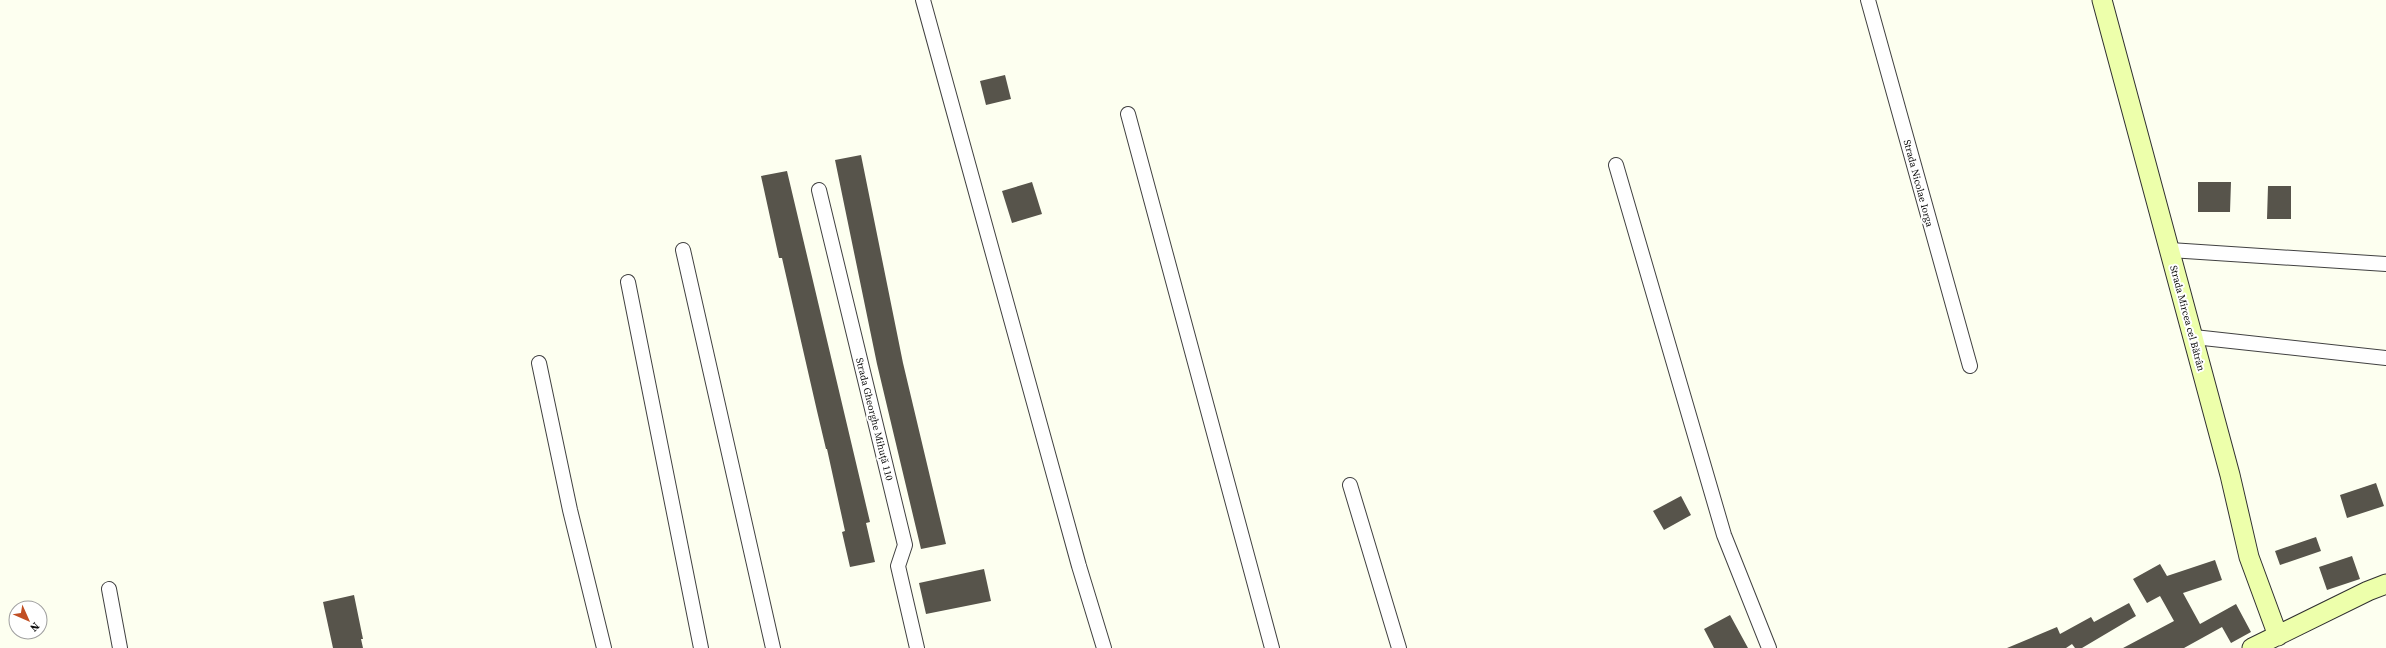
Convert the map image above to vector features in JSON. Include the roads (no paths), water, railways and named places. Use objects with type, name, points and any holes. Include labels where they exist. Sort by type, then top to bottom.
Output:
[{"type":"street","points":[[923,0],[1079,566],[1104,648]]},
{"type":"street","name":"Strada Nicolae Iorga","points":[[1868,0],[1970,366]]},
{"type":"street","name":"Strada Mircea cel Bătrân","points":[[2102,0],[2194,337],[2250,557],[2278,636]]},
{"type":"street","points":[[1128,114],[1272,648]]},
{"type":"street","points":[[1616,165],[1724,535],[1769,648]]},
{"type":"street","name":"Strada Gheorghe Mihuță 110","points":[[819,190],[905,545],[898,566],[917,648]]},
{"type":"street","points":[[683,250],[773,648]]},
{"type":"street","points":[[2170,250],[2386,264]]},
{"type":"street","points":[[628,282],[701,648]]},
{"type":"street","points":[[2194,337],[2386,358]]},
{"type":"street","points":[[539,363],[570,510],[604,648]]},
{"type":"street","points":[[1350,485],[1399,648]]},
{"type":"street","points":[[2252,648],[2368,591],[2386,584]]},
{"type":"street","points":[[109,589],[120,648]]}]
